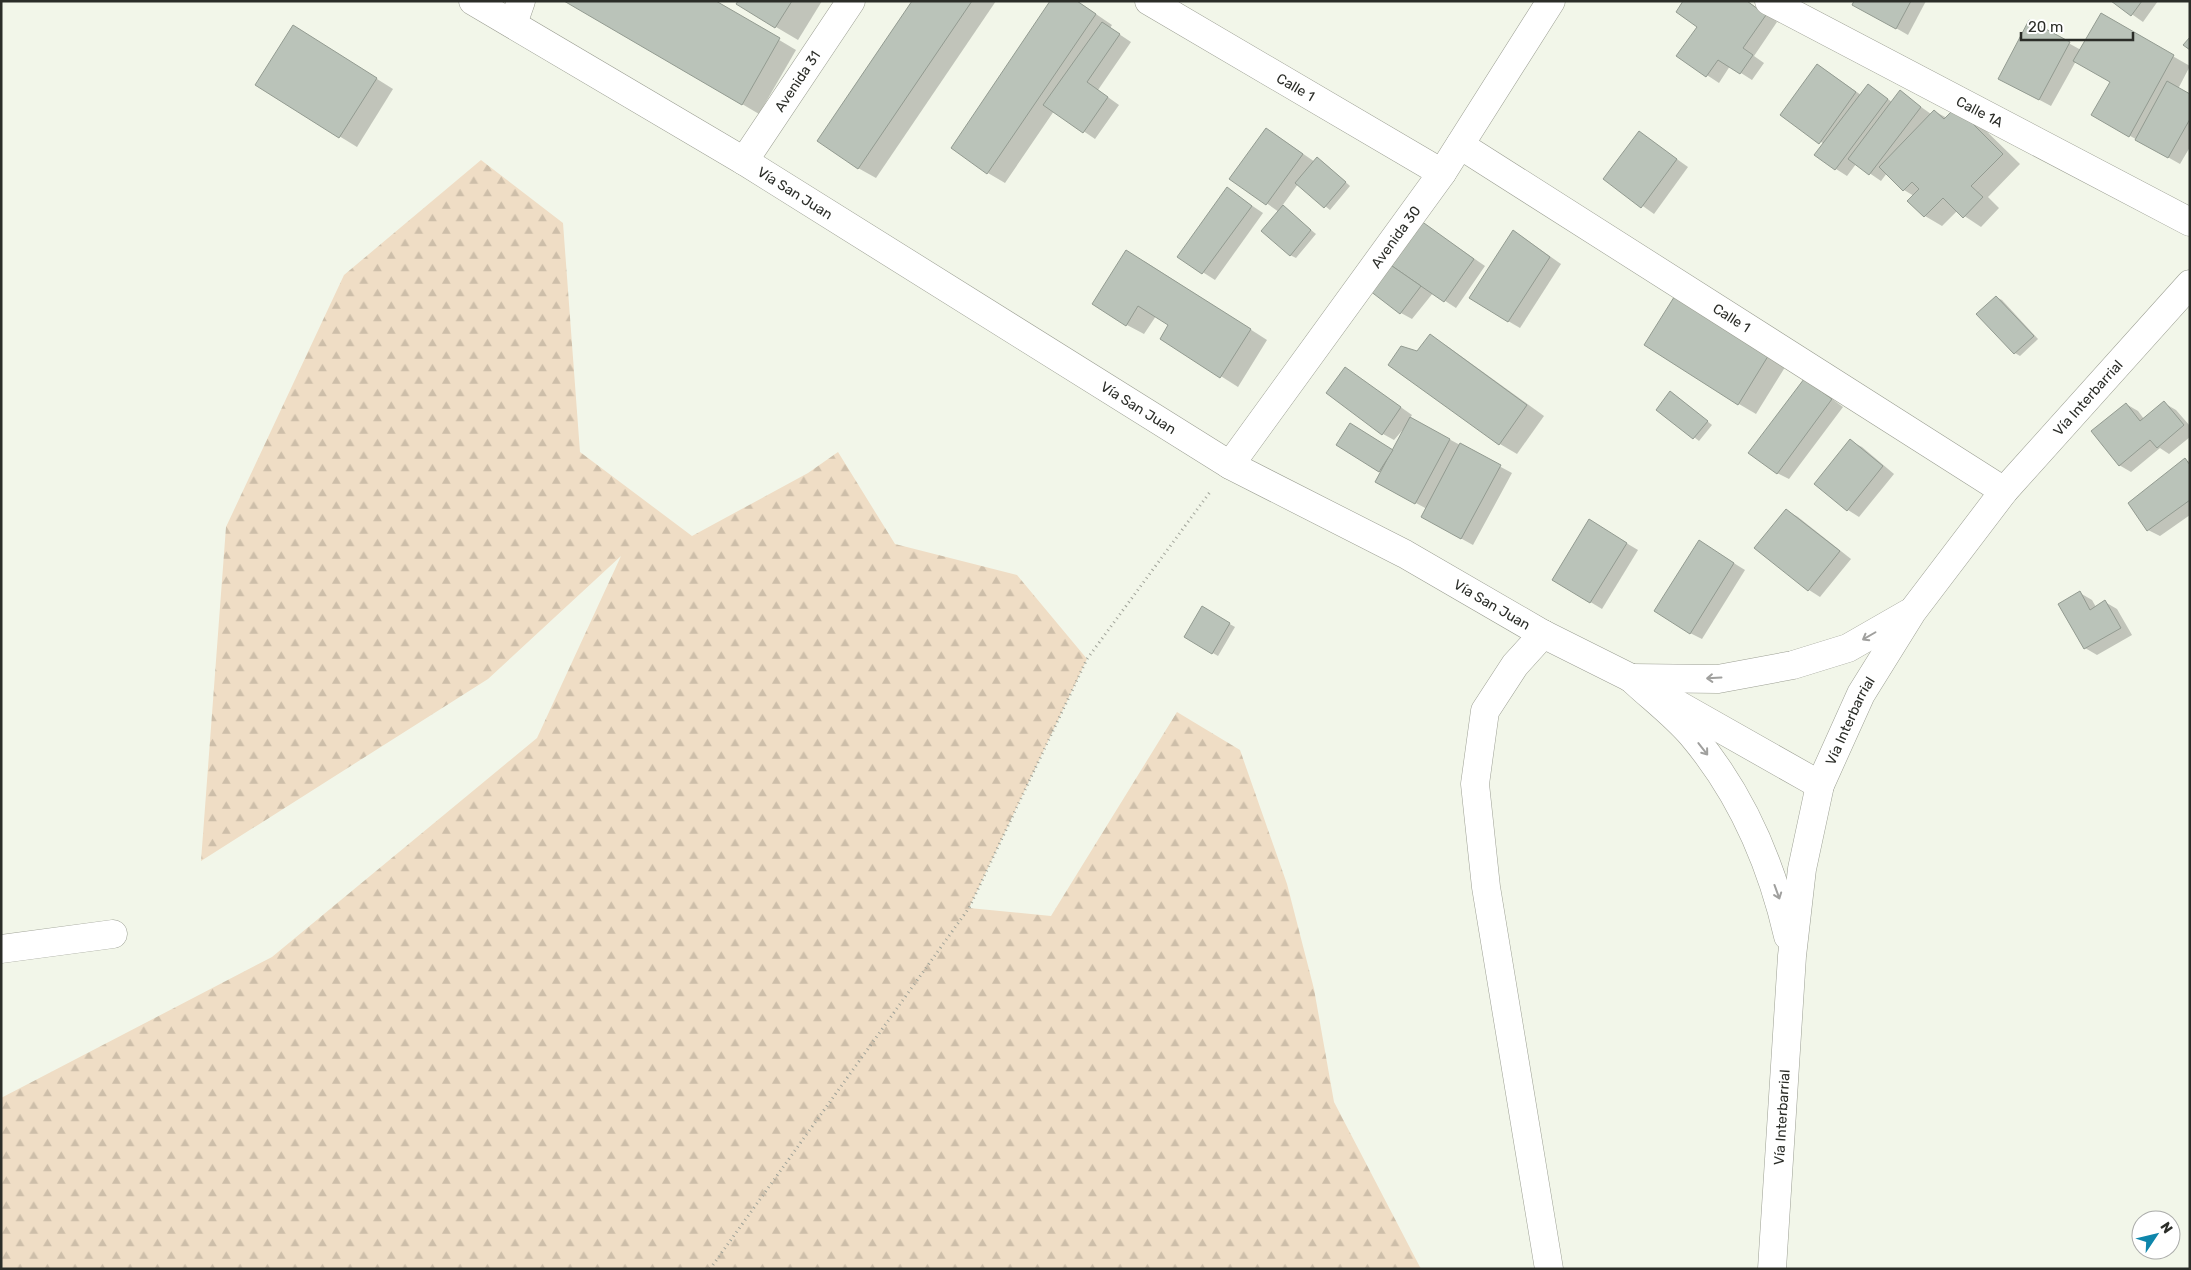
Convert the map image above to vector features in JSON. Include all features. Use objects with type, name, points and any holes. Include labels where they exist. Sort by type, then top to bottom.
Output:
[{"type":"street","name":"Vía San Juan","points":[[473,1],[517,13],[744,161],[1230,465],[1404,554],[1543,634],[1630,678],[1820,785]]},
{"type":"street","name":"Avenida 31","points":[[744,161],[851,1]]},
{"type":"street","name":"Calle 1","points":[[1149,1],[1442,173]]},
{"type":"street","name":"Avenida 30","points":[[1230,465],[1442,173],[1551,1]]},
{"type":"street","name":"Calle 1A","points":[[1769,1],[2190,222]]},
{"type":"street","name":"Calle 1","points":[[1460,145],[2004,491]]},
{"type":"street","name":"Vía Interbarrial","points":[[1772,1269],[1792,956],[1802,869],[1820,785],[1861,694],[1912,612],[2004,491],[2190,284]]},
{"type":"street","points":[[1630,678],[1718,679],[1793,665],[1848,648],[1912,612]]},
{"type":"street","points":[[1543,634],[1515,665],[1485,712],[1475,784],[1486,887],[1550,1269]]},
{"type":"street","points":[[1630,678],[1691,734],[1724,776],[1749,821],[1764,857],[1780,900],[1792,956]]},
{"type":"street","points":[[1,949],[113,934]]},
{"type":"path","points":[[710,1269],[969,908],[1087,659],[1230,465]]},
{"type":"green space","points":[[481,160],[563,223],[580,452],[692,536],[808,473],[838,452],[895,544],[1017,575],[1087,659],[969,908],[1051,916],[1177,712],[1240,750],[1287,884],[1314,989],[1334,1102],[1421,1269],[1,1269],[1,1098],[272,957],[537,738],[621,556],[488,679],[201,861],[226,527],[344,275]]},
{"type":"building","points":[[564,1],[716,1],[780,38],[742,105]]},
{"type":"building","points":[[738,1],[792,1],[775,28],[736,4]]},
{"type":"building","points":[[912,1],[972,1],[858,169],[817,141]]},
{"type":"building","points":[[1050,1],[1077,1],[1096,14],[987,174],[951,148]]},
{"type":"building","points":[[1683,1],[1747,1],[1766,15],[1743,48],[1753,55],[1740,74],[1718,60],[1706,77],[1676,56],[1697,27],[1676,12]]},
{"type":"building","points":[[1854,1],[1911,1],[1896,29],[1852,5]]},
{"type":"building","points":[[2111,1],[2142,1],[2131,16]]},
{"type":"building","points":[[2101,13],[2174,55],[2129,137],[2091,115],[2110,82],[2073,61]]},
{"type":"building","points":[[2029,20],[2070,42],[2039,100],[1998,79]]},
{"type":"building","points":[[1102,22],[1120,34],[1087,82],[1108,97],[1083,133],[1043,105]]},
{"type":"building","points":[[293,25],[377,78],[339,138],[255,85]]},
{"type":"building","points":[[2190,37],[2190,50],[2183,45]]},
{"type":"building","points":[[1817,64],[1856,92],[1819,144],[1780,115]]},
{"type":"building","points":[[2167,81],[2190,94],[2190,119],[2168,158],[2135,140]]},
{"type":"building","points":[[1868,84],[1888,99],[1835,170],[1814,155]]},
{"type":"building","points":[[1900,90],[1921,107],[1869,175],[1848,159]]},
{"type":"building","points":[[1956,107],[2003,154],[1971,186],[1983,197],[1963,218],[1943,198],[1924,217],[1907,201],[1919,189],[1912,182],[1903,191],[1879,167],[1934,110],[1944,119]]},
{"type":"building","points":[[1266,128],[1303,154],[1266,205],[1229,179]]},
{"type":"building","points":[[1639,131],[1677,159],[1641,208],[1603,179]]},
{"type":"building","points":[[1317,157],[1346,182],[1324,208],[1295,183]]},
{"type":"building","points":[[1227,187],[1252,206],[1202,274],[1177,257]]},
{"type":"building","points":[[1283,205],[1311,230],[1290,256],[1261,231]]},
{"type":"building","points":[[1410,213],[1474,259],[1444,302],[1379,257]]},
{"type":"building","points":[[1513,230],[1550,257],[1508,322],[1469,298]]},
{"type":"building","points":[[1126,250],[1251,329],[1220,378],[1160,339],[1168,325],[1138,306],[1126,326],[1092,304]]},
{"type":"building","points":[[1379,257],[1421,286],[1400,314],[1361,284]]},
{"type":"building","points":[[1676,294],[1770,353],[1738,405],[1644,345]]},
{"type":"building","points":[[1996,296],[2034,336],[2014,354],[1976,314]]},
{"type":"building","points":[[1430,334],[1527,405],[1499,445],[1388,365],[1401,346],[1417,351]]},
{"type":"building","points":[[1345,367],[1401,407],[1382,435],[1326,393]]},
{"type":"building","points":[[1804,379],[1832,399],[1777,474],[1748,453]]},
{"type":"building","points":[[1670,391],[1708,421],[1693,439],[1656,410]]},
{"type":"building","points":[[2164,401],[2184,425],[2157,448],[2150,440],[2119,466],[2091,431],[2126,403],[2140,421]]},
{"type":"building","points":[[1410,417],[1450,439],[1415,504],[1375,482]]},
{"type":"building","points":[[1350,423],[1393,450],[1379,472],[1336,445]]},
{"type":"building","points":[[1850,439],[1883,466],[1847,511],[1814,484]]},
{"type":"building","points":[[1460,443],[1501,465],[1461,539],[1421,517]]},
{"type":"building","points":[[2185,458],[2190,465],[2190,500],[2147,531],[2128,503]]},
{"type":"building","points":[[1786,509],[1840,551],[1808,591],[1754,548]]},
{"type":"building","points":[[1589,519],[1627,543],[1590,603],[1552,580]]},
{"type":"building","points":[[1699,540],[1734,563],[1690,634],[1654,611]]},
{"type":"building","points":[[2080,591],[2090,610],[2105,600],[2121,628],[2084,649],[2058,604]]},
{"type":"building","points":[[1202,606],[1230,623],[1212,654],[1184,637]]}]
